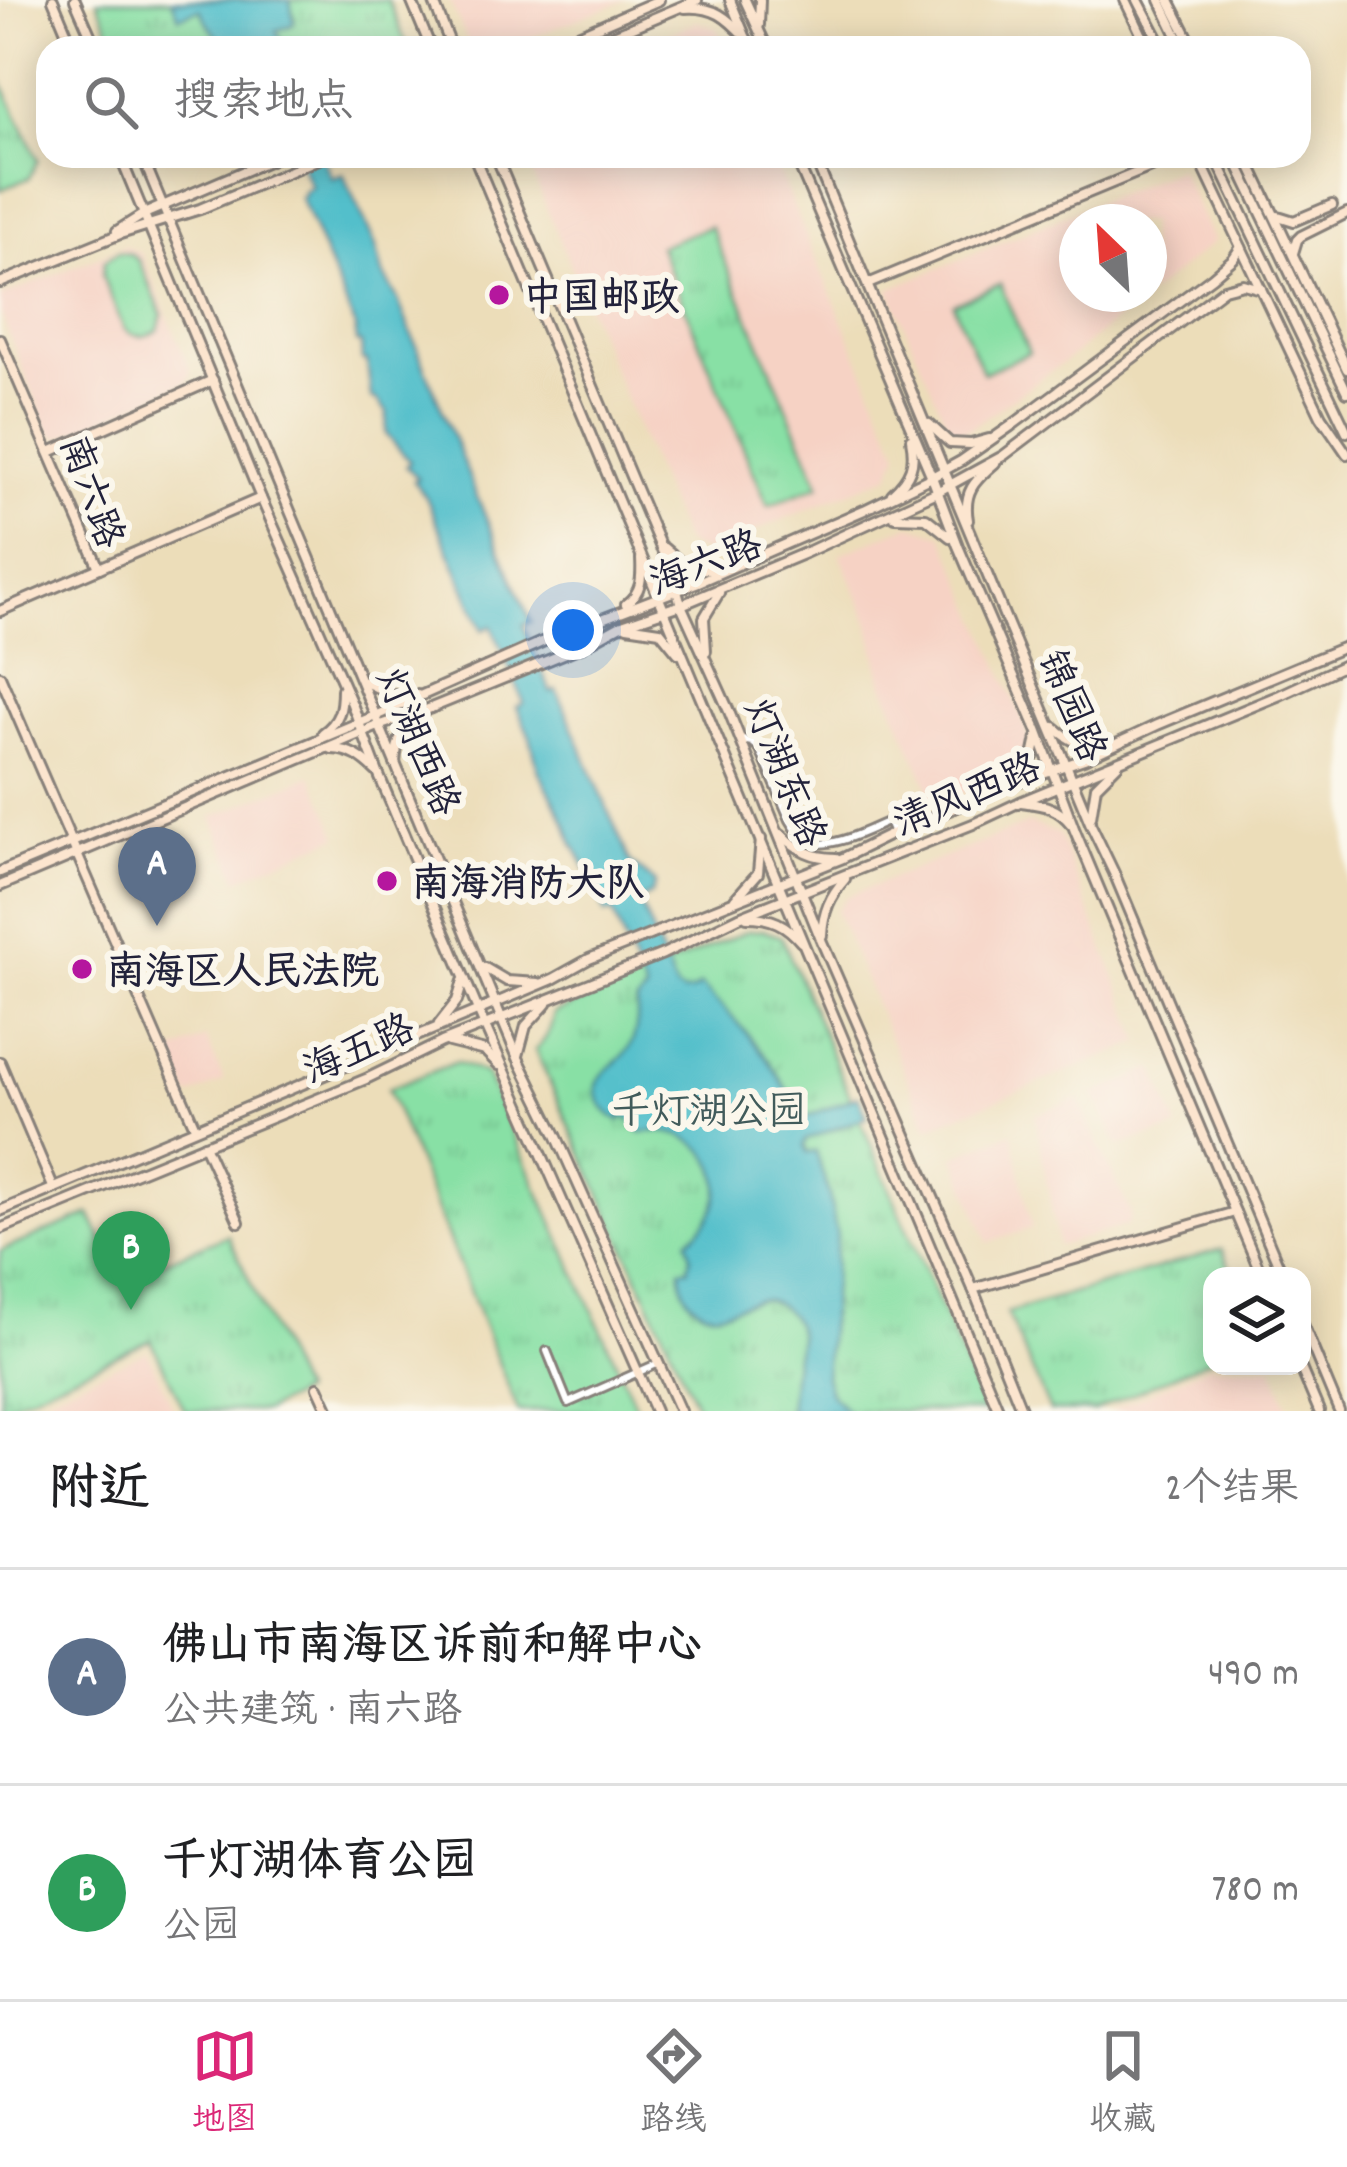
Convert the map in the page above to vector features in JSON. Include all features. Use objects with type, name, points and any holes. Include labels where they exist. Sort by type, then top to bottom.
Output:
[{"type":"main road","points":[[52,0],[68,36]]},
{"type":"main road","points":[[411,0],[426,36]]},
{"type":"main road","points":[[433,0],[449,36]]},
{"type":"main road","points":[[576,36],[659,0]]},
{"type":"main road","points":[[613,36],[698,0]]},
{"type":"main road","points":[[730,0],[745,36]]},
{"type":"main road","points":[[746,0],[762,36]]},
{"type":"main road","points":[[760,0],[760,32]]},
{"type":"main road","points":[[1125,0],[1142,36]]},
{"type":"main road","points":[[1138,0],[1157,36]]},
{"type":"main road","points":[[1167,0],[1184,36]]},
{"type":"main road","points":[[77,4],[91,36]]},
{"type":"main road","points":[[677,9],[708,8],[720,13],[741,36]]},
{"type":"main road","name":"灯湖西路","points":[[125,168],[503,1069],[655,1411]]},
{"type":"main road","name":"灯湖西路","points":[[147,168],[518,1058],[680,1411]]},
{"type":"main road","points":[[0,282],[251,168]]},
{"type":"main road","points":[[0,282],[296,168]]},
{"type":"main road","name":"灯湖东路","points":[[479,168],[999,1411]]},
{"type":"main road","name":"灯湖东路","points":[[501,168],[1022,1411]]},
{"type":"main road","name":"锦园路","points":[[800,168],[1258,1267]]},
{"type":"main road","name":"锦园路","points":[[819,168],[1278,1267]]},
{"type":"main road","points":[[868,284],[1148,168]]},
{"type":"main road","points":[[1204,168],[1321,416],[1347,454]]},
{"type":"main road","points":[[1221,168],[1347,432]]},
{"type":"main road","points":[[1240,168],[1347,392]]},
{"type":"main road","points":[[1252,168],[1347,369]]},
{"type":"main road","points":[[1274,213],[1294,221],[1347,198]]},
{"type":"main road","points":[[1326,223],[1322,214],[1332,205]]},
{"type":"main road","points":[[1293,254],[1301,236],[1347,214]]},
{"type":"main road","name":"海六路","points":[[0,886],[319,751],[497,661],[726,570],[932,477],[996,436],[1212,278],[1241,247]]},
{"type":"main road","name":"海六路","points":[[376,721],[430,708],[887,517],[1004,456],[1224,289],[1243,284],[1261,289]]},
{"type":"main road","name":"南六路","points":[[0,339],[99,568],[0,611]]},
{"type":"main road","points":[[50,452],[213,380]]},
{"type":"main road","points":[[923,418],[950,443],[971,444],[996,436]]},
{"type":"main road","points":[[883,501],[913,467],[909,425]]},
{"type":"main road","points":[[972,539],[968,490],[1004,456]]},
{"type":"main road","points":[[99,568],[261,498]]},
{"type":"main road","points":[[887,517],[926,518],[958,546]]},
{"type":"main road","points":[[659,543],[687,568],[726,570]]},
{"type":"main road","points":[[614,613],[638,592],[641,551]]},
{"type":"main road","points":[[706,659],[704,618],[716,596],[733,583]]},
{"type":"main road","points":[[619,626],[661,631],[687,667]]},
{"type":"main road","points":[[678,643],[684,635],[696,637]]},
{"type":"main road","name":"清风西路","points":[[732,902],[1347,646]]},
{"type":"main road","name":"清风西路","points":[[739,917],[974,824],[1347,664]]},
{"type":"main road","points":[[0,676],[194,1127]]},
{"type":"main road","points":[[361,680],[390,694],[424,694]]},
{"type":"main road","points":[[315,739],[335,722],[342,687]]},
{"type":"main road","points":[[394,765],[401,734],[430,708]]},
{"type":"main road","points":[[1049,723],[1071,742],[1113,746]]},
{"type":"main road","name":"海六路","points":[[0,872],[315,739],[361,728]]},
{"type":"main road","points":[[1014,783],[1033,758],[1037,730]]},
{"type":"main road","points":[[319,751],[347,751],[378,773]]},
{"type":"main road","points":[[1091,825],[1096,786],[1122,760]]},
{"type":"main road","points":[[1020,802],[1050,806],[1076,831]]},
{"type":"main road","points":[[778,832],[812,856],[844,858]]},
{"type":"main road","points":[[0,1210],[732,902],[758,873],[761,838]]},
{"type":"main road","points":[[822,943],[827,905],[850,874]]},
{"type":"main road","points":[[739,917],[778,922],[806,949]]},
{"type":"main road","name":"海五路","points":[[0,1229],[663,954],[739,917]]},
{"type":"main road","points":[[481,964],[507,981],[545,982]]},
{"type":"main road","points":[[436,1027],[457,1001],[463,973]]},
{"type":"main road","points":[[518,1058],[526,1027],[553,998]]},
{"type":"main road","points":[[442,1042],[484,1051],[503,1069]]},
{"type":"main road","points":[[0,1062],[52,1187]]},
{"type":"main road","points":[[203,1145],[239,1222]]},
{"type":"main road","points":[[973,1289],[1235,1212]]},
{"type":"main road","points":[[1311,1344],[1339,1411]]},
{"type":"main road","points":[[1304,1375],[1318,1411]]},
{"type":"main road","points":[[318,1387],[329,1411]]},
{"type":"street","points":[[742,740],[759,748],[804,843],[839,841],[889,821],[894,832]]},
{"type":"street","points":[[547,1351],[568,1402],[658,1363]]},
{"type":"shaded area","points":[[449,0],[626,0],[535,36],[465,36]]},
{"type":"shaded area","points":[[697,22],[717,29],[720,36],[665,36]]},
{"type":"shaded area","points":[[530,168],[777,168],[899,452],[890,475],[705,552],[685,543]]},
{"type":"shaded area","points":[[1179,168],[1214,242],[1167,280],[1167,204],[1093,204]]},
{"type":"shaded area","points":[[1059,218],[1059,312],[1127,312],[969,429],[949,429],[889,289]]},
{"type":"shaded area","points":[[125,246],[141,253],[191,372],[187,382],[60,438],[49,434],[0,312],[0,297]]},
{"type":"shaded area","points":[[910,525],[943,535],[1027,729],[1030,752],[1022,768],[938,804],[929,799],[882,680],[869,622],[840,554]]},
{"type":"shaded area","points":[[312,775],[339,836],[238,879],[212,817]]},
{"type":"shaded area","points":[[1029,823],[1059,834],[1141,1042],[928,1128],[836,911],[846,897]]},
{"type":"shaded area","points":[[206,1038],[224,1081],[189,1097],[171,1053]]},
{"type":"shaded area","points":[[1154,1068],[1178,1128],[1118,1146],[1094,1094]]},
{"type":"shaded area","points":[[1078,1099],[1131,1214],[1128,1225],[1058,1246],[1035,1115]]},
{"type":"shaded area","points":[[1012,1132],[1032,1228],[988,1243],[955,1156]]},
{"type":"shaded area","points":[[147,1351],[175,1411],[15,1411]]},
{"type":"shaded area","points":[[1203,1368],[1203,1375],[1276,1375],[1290,1411],[1110,1411]]},
{"type":"green space","points":[[97,0],[388,0],[403,36],[112,36]]},
{"type":"green space","points":[[0,77],[36,164],[29,178],[0,190]]},
{"type":"green space","points":[[710,226],[820,485],[768,506],[659,246]]},
{"type":"green space","points":[[118,252],[139,261],[162,314],[158,330],[149,335],[136,336],[124,329],[102,276],[104,261]]},
{"type":"green space","points":[[1000,284],[1029,353],[983,373],[953,304]]},
{"type":"green space","name":"千灯湖公园","points":[[764,930],[781,937],[786,947],[985,1411],[699,1411],[535,1050],[548,1033],[554,1013],[747,931]]},
{"type":"green space","points":[[456,1062],[486,1074],[638,1411],[518,1411],[388,1089]]},
{"type":"green space","points":[[90,1214],[121,1279],[228,1235],[301,1393],[265,1411],[185,1411],[151,1340],[1,1408],[0,1251]]},
{"type":"green space","points":[[1222,1249],[1229,1267],[1203,1267],[1203,1362],[1094,1411],[1050,1411],[1007,1313]]},
{"type":"water","points":[[172,0],[290,0],[294,24],[276,31],[279,36],[217,36],[200,9],[179,17]]},
{"type":"water","points":[[302,168],[327,168],[332,178],[343,174],[376,246],[383,274],[531,622],[523,625],[547,683],[551,692],[557,690],[630,862],[655,883],[651,894],[639,901],[676,989],[684,993],[700,985],[741,1027],[786,1088],[795,1106],[788,1111],[792,1116],[806,1117],[858,1096],[867,1117],[806,1140],[804,1146],[807,1153],[816,1152],[837,1236],[825,1377],[830,1393],[847,1411],[789,1411],[799,1337],[791,1317],[778,1304],[761,1300],[709,1312],[689,1300],[681,1269],[688,1269],[691,1256],[687,1241],[706,1223],[716,1203],[714,1166],[704,1150],[688,1139],[666,1132],[641,1132],[630,1119],[613,1117],[599,1100],[600,1079],[630,1045],[637,1002],[646,992],[612,912],[605,914],[539,772],[517,707],[524,703],[492,626],[483,630],[426,497],[414,481],[418,478],[386,434],[387,412],[371,398],[367,361],[362,360],[361,343],[356,342],[356,328],[300,197],[311,187]]},
{"type":"place","name":"中国邮政","points":[[499,295]]},
{"type":"place","name":"南海消防大队","points":[[387,881]]},
{"type":"place","name":"佛山市南海区诉前和解中心","points":[[157,926]]},
{"type":"place","name":"南海区人民法院","points":[[82,969]]},
{"type":"place","name":"千灯湖体育公园","points":[[131,1310]]}]
